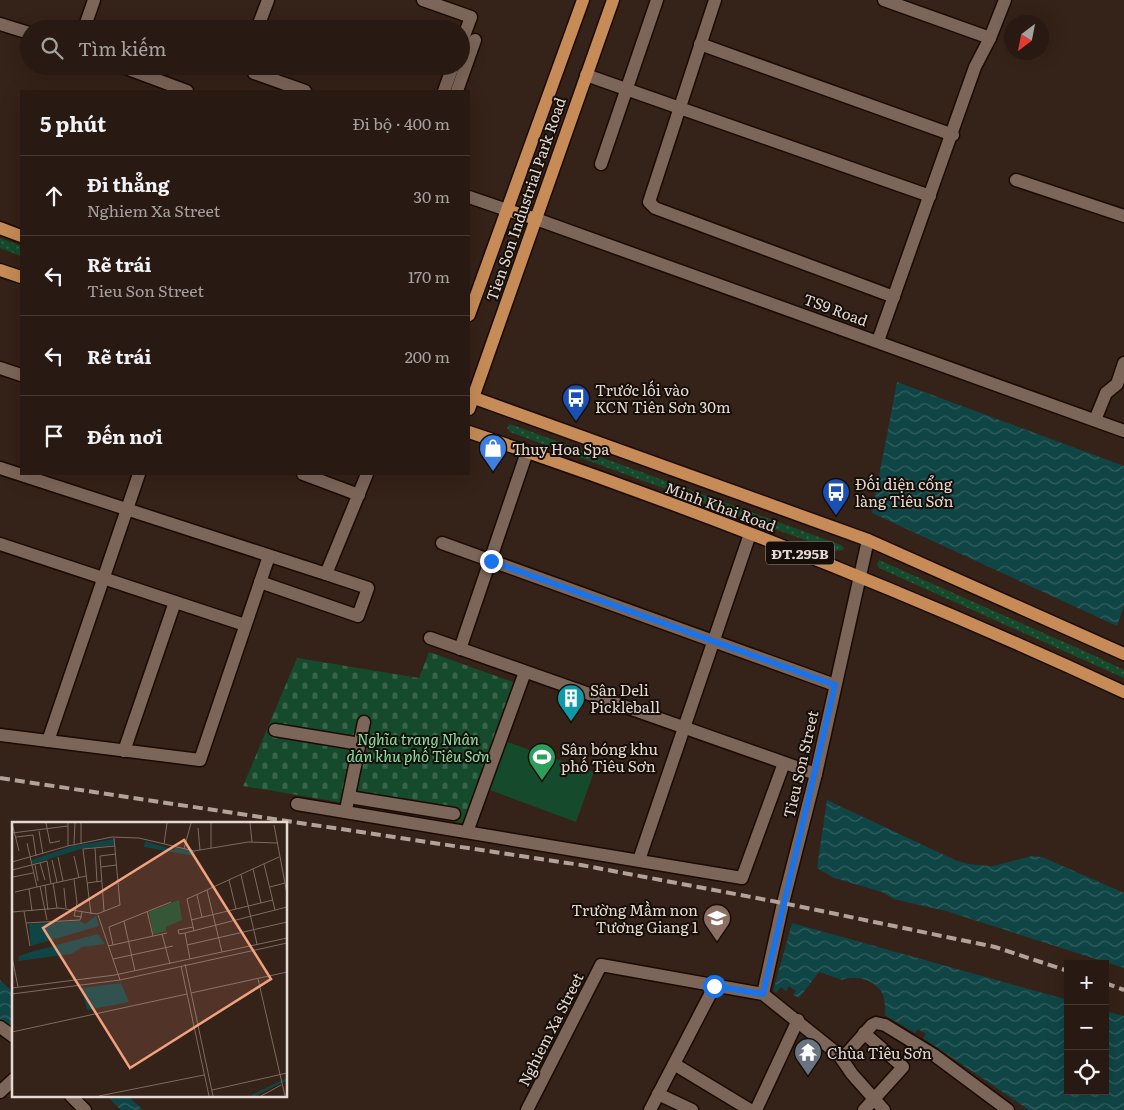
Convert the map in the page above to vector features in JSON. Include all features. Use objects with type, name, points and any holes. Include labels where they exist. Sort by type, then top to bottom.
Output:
[{"type":"main road","name":"Tien Son Industrial Park Road","points":[[470,311],[583,0]]},
{"type":"main road","name":"Tien Son Industrial Park Road","points":[[470,400],[613,0]]},
{"type":"main road","points":[[507,210],[536,219]]},
{"type":"main road","points":[[0,228],[20,236]]},
{"type":"main road","points":[[0,270],[20,277]]},
{"type":"main road","name":"Minh Khai Road","points":[[470,400],[868,540],[1124,654]]},
{"type":"main road","name":"Minh Khai Road","points":[[470,432],[750,534],[859,576],[1124,692]]},
{"type":"street","points":[[87,20],[94,0]]},
{"type":"street","points":[[260,20],[268,0]]},
{"type":"street","points":[[423,0],[471,18],[470,21]]},
{"type":"street","points":[[601,164],[657,0]]},
{"type":"street","points":[[715,0],[648,199],[651,206],[894,297]]},
{"type":"street","points":[[884,0],[990,38]]},
{"type":"street","points":[[878,341],[953,135],[975,67],[990,38],[1005,0]]},
{"type":"street","points":[[0,24],[20,30]]},
{"type":"street","points":[[470,55],[475,40]]},
{"type":"street","points":[[700,44],[953,135]]},
{"type":"street","points":[[144,75],[184,90]]},
{"type":"street","points":[[260,75],[302,90]]},
{"type":"street","points":[[444,90],[450,75]]},
{"type":"street","points":[[458,90],[463,75]]},
{"type":"street","points":[[586,75],[678,109],[930,196]]},
{"type":"street","points":[[1016,180],[1124,216]]},
{"type":"street","points":[[470,197],[507,210]]},
{"type":"street","name":"TS9 Road","points":[[536,219],[1124,431]]},
{"type":"street","points":[[1095,420],[1106,393],[1117,384],[1124,363]]},
{"type":"street","points":[[0,368],[20,375]]},
{"type":"street","points":[[460,649],[527,452]]},
{"type":"street","points":[[0,468],[20,475]]},
{"type":"street","points":[[21,475],[368,588],[358,616],[260,582]]},
{"type":"street","points":[[48,741],[139,475]]},
{"type":"street","points":[[306,475],[359,495]]},
{"type":"street","points":[[326,574],[367,475]]},
{"type":"street","points":[[639,860],[750,534]]},
{"type":"street","name":"Tieu Son Street","points":[[763,994],[783,903],[816,774],[868,540]]},
{"type":"street","points":[[442,543],[835,685]]},
{"type":"street","points":[[0,544],[245,625]]},
{"type":"street","points":[[0,735],[200,760],[269,556]]},
{"type":"street","points":[[124,751],[175,602]]},
{"type":"street","points":[[430,638],[816,774]]},
{"type":"street","points":[[467,832],[525,672]]},
{"type":"street","points":[[346,812],[364,722]]},
{"type":"street","points":[[275,730],[360,744]]},
{"type":"street","points":[[297,804],[742,878],[784,763]]},
{"type":"street","points":[[349,797],[454,814]]},
{"type":"street","name":"Nghiem Xa Street","points":[[527,1110],[601,964],[763,994],[798,1020],[842,1059],[884,1110]]},
{"type":"street","points":[[650,1110],[714,986]]},
{"type":"street","points":[[756,1110],[798,1020]]},
{"type":"street","points":[[842,1059],[874,1023],[889,1027],[934,1055],[1008,1110]]},
{"type":"street","points":[[0,1026],[12,1036]]},
{"type":"street","points":[[864,1033],[903,1067],[864,1110]]},
{"type":"street","points":[[674,1064],[750,1110]]},
{"type":"street","points":[[0,1092],[12,1081]]},
{"type":"street","points":[[658,1094],[692,1110]]},
{"type":"street","points":[[73,1098],[85,1110]]},
{"type":"green space","points":[[0,238],[20,246],[20,256],[0,248]]},
{"type":"green space","points":[[510,424],[841,545],[844,548],[843,550],[835,551],[510,432],[507,428]]},
{"type":"green space","points":[[879,560],[1093,655],[1124,670],[1124,678],[879,568],[877,564]]},
{"type":"green space","name":"Nghĩa trang Nhân dân khu phố Tiêu Sơn","points":[[429,652],[513,682],[514,687],[465,820],[462,823],[243,786],[297,658],[419,678]]},
{"type":"green space","name":"Sân bóng khu phố Tiêu Sơn","points":[[507,742],[594,772],[576,822],[490,790]]},
{"type":"water","points":[[897,382],[1124,466],[1124,605],[1117,626],[872,513]]},
{"type":"water","points":[[827,800],[955,860],[968,864],[993,866],[1032,856],[1042,857],[1124,893],[1124,968],[1109,963],[1109,960],[1099,960],[946,911],[893,899],[882,892],[834,878],[817,868]]},
{"type":"water","points":[[792,923],[1064,999],[1064,1095],[1109,1095],[1109,1012],[1124,1016],[1124,1110],[1029,1110],[923,1038],[926,1034],[918,1029],[915,1033],[885,1015],[883,995],[876,985],[871,982],[859,978],[842,980],[819,972],[799,998],[793,995],[796,991],[789,986],[786,991],[781,987],[776,993],[773,991]]},
{"type":"water","points":[[0,980],[12,991],[12,1037],[0,1027]]},
{"type":"water","points":[[109,1098],[130,1098],[143,1110],[121,1110]]},
{"type":"railway","points":[[0,778],[581,865],[783,903],[995,947],[1064,970]]},
{"type":"railway","points":[[1109,984],[1124,990]]},
{"type":"place","name":"Trước lối vào KCN Tiên Sơn 30m","points":[[576,422]]},
{"type":"place","name":"Thuy Hoa Spa","points":[[493,472]]},
{"type":"place","name":"Đối diện cổng làng Tiêu Sơn","points":[[836,516]]},
{"type":"place","name":"Sân Deli Pickleball","points":[[571,722]]},
{"type":"place","name":"Sân bóng khu phố Tiêu Sơn","points":[[542,781]]},
{"type":"place","name":"Trường Mầm non Tương Giang 1","points":[[717,942]]},
{"type":"place","name":"Chùa Tiêu Sơn","points":[[808,1076]]},
{"type":"route","points":[[491,561],[835,685],[816,774],[783,903],[763,994],[714,986]]}]
